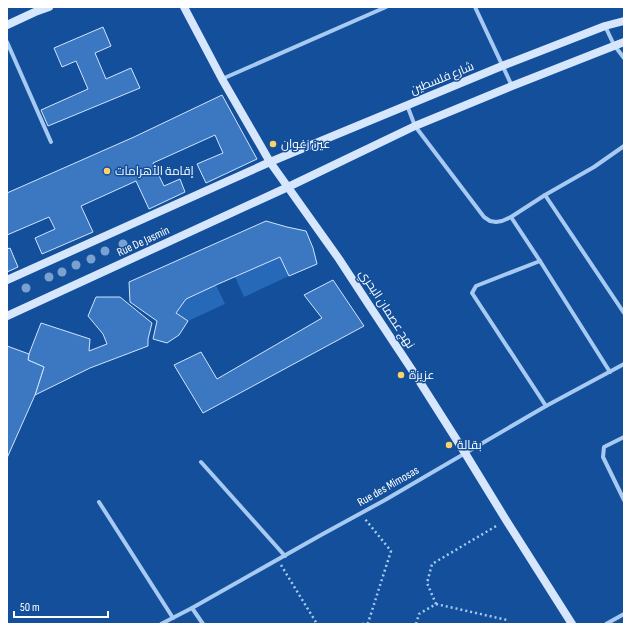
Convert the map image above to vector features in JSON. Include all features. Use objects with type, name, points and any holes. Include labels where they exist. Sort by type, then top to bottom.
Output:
[{"type":"street","points":[[7,25],[34,9],[49,7]]},
{"type":"street","name":"نهج عصمان البحري","points":[[184,7],[222,79],[270,162],[339,259],[418,379],[466,453],[506,520],[572,624]]},
{"type":"street","points":[[222,79],[386,7]]},
{"type":"street","points":[[475,7],[512,86]]},
{"type":"street","name":"شارع فلسطين","points":[[270,162],[502,66],[605,26],[624,21]]},
{"type":"street","points":[[605,26],[614,45],[624,58]]},
{"type":"street","points":[[7,42],[51,142]]},
{"type":"street","points":[[288,187],[415,126],[624,42]]},
{"type":"street","points":[[407,105],[415,126],[484,217],[490,221],[502,221],[511,217],[545,195],[594,168],[624,146]]},
{"type":"street","name":"Rue De Jasmin","points":[[7,280],[270,162]]},
{"type":"street","name":"Rue De Jasmin","points":[[7,316],[288,187]]},
{"type":"street","points":[[545,195],[624,313]]},
{"type":"street","points":[[511,217],[610,372]]},
{"type":"street","points":[[540,261],[476,286],[472,293],[546,406]]},
{"type":"street","name":"Rue des Mimosas","points":[[160,624],[278,560],[385,500],[546,406],[624,364]]},
{"type":"street","points":[[624,437],[604,447],[603,457],[624,500]]},
{"type":"street","points":[[201,462],[285,556]]},
{"type":"street","points":[[99,502],[173,618]]},
{"type":"street","points":[[192,608],[203,624]]},
{"type":"street","points":[[606,624],[624,614]]},
{"type":"path","points":[[360,514],[391,551],[368,623],[362,624]]},
{"type":"path","points":[[436,604],[427,583],[432,564],[506,520]]},
{"type":"path","points":[[278,560],[317,624]]},
{"type":"path","points":[[416,624],[419,614],[436,604],[507,620]]},
{"type":"shaded area","points":[[280,257],[289,276],[244,297],[235,277]]},
{"type":"shaded area","points":[[216,285],[225,304],[188,321],[176,313],[186,299]]},
{"type":"building","points":[[103,27],[111,46],[95,53],[106,79],[131,68],[140,88],[48,126],[41,110],[88,89],[76,61],[62,67],[54,48]]},
{"type":"building","name":"إقامة الأهرامات","points":[[222,95],[257,159],[206,183],[197,164],[223,153],[215,135],[153,163],[164,186],[180,179],[185,192],[149,209],[136,181],[81,206],[93,232],[42,254],[35,238],[55,229],[49,217],[7,235],[7,193],[134,137]]},
{"type":"building","points":[[266,221],[306,231],[313,248],[317,264],[289,276],[280,257],[216,285],[186,299],[176,313],[188,321],[179,335],[167,343],[153,339],[157,321],[130,302],[129,282]]},
{"type":"building","points":[[10,248],[18,267],[7,272],[7,249]]},
{"type":"building","points":[[333,280],[364,326],[203,413],[174,365],[201,352],[217,379],[322,318],[304,295]]},
{"type":"building","points":[[96,297],[120,297],[152,323],[148,346],[90,368],[35,395],[44,367],[28,360],[41,323],[90,339],[89,351],[107,344],[103,334],[88,316]]},
{"type":"building","points":[[7,346],[29,354],[28,360],[44,367],[35,395],[7,458]]},
{"type":"place","name":"عين زغوان","points":[[273,144]]},
{"type":"place","name":"إقامة الأهرامات","points":[[107,171]]},
{"type":"place","name":"عزيزة","points":[[401,375]]},
{"type":"place","name":"بقالة","points":[[449,445]]}]
